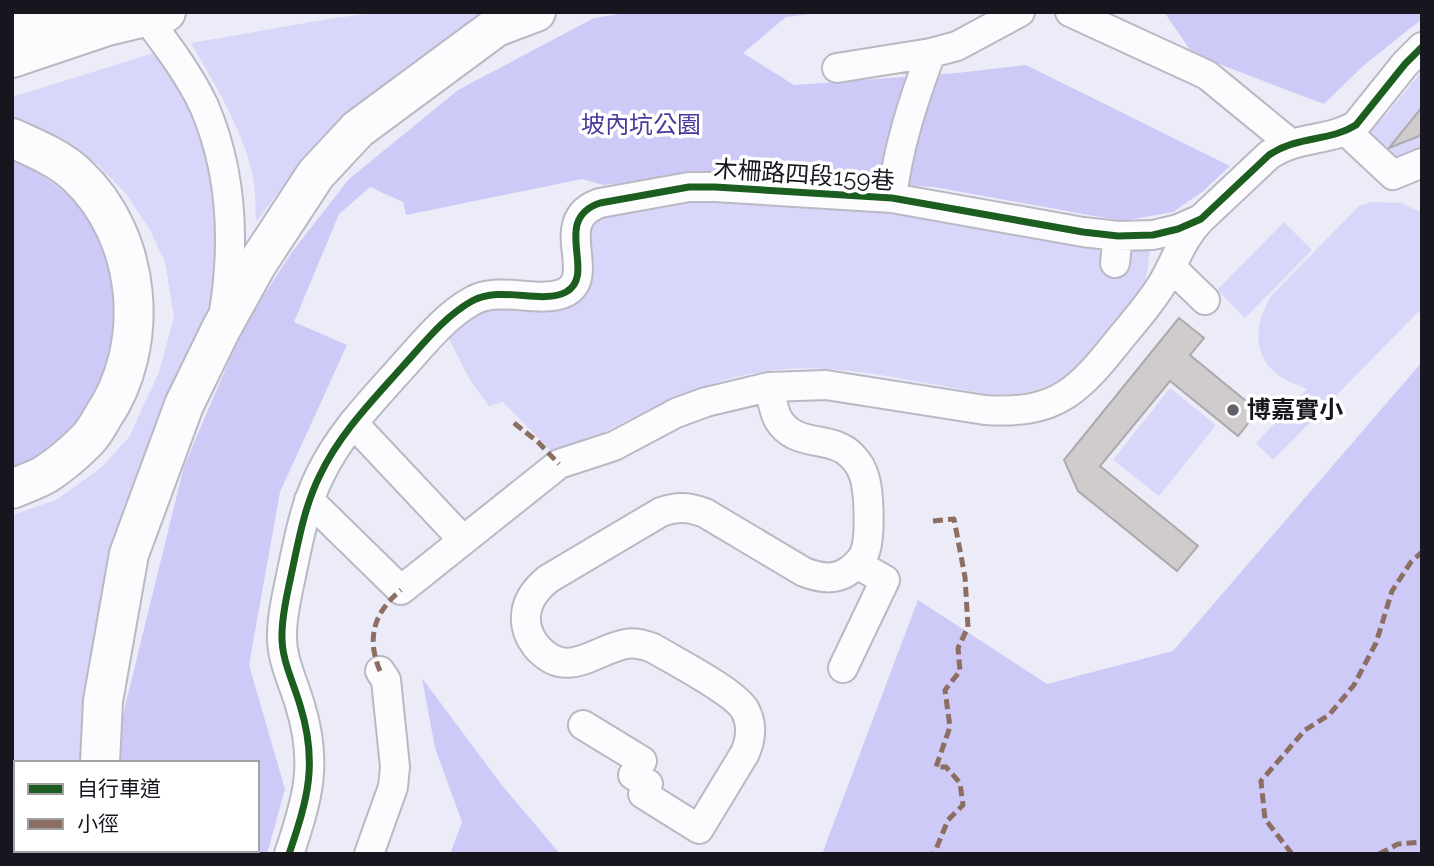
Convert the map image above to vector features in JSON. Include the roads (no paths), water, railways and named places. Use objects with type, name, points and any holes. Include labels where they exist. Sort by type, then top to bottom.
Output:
[{"type":"highway","points":[[12,29],[71,12]]},
{"type":"highway","points":[[100,761],[103,701],[129,554],[184,405],[257,264],[316,174],[358,129],[496,27],[536,12]]},
{"type":"highway","points":[[12,58],[156,14]]},
{"type":"highway","points":[[12,138],[51,156],[77,174],[105,208],[126,253],[135,304],[131,351],[117,397],[88,439],[46,474],[12,489]]},
{"type":"street","points":[[837,68],[931,53],[957,46],[1020,12]]},
{"type":"street","points":[[1070,12],[1207,75],[1290,143]]},
{"type":"street","points":[[156,14],[203,104],[217,141],[226,180],[230,226],[228,287],[221,329]]},
{"type":"street","points":[[1422,47],[1363,117],[1346,131],[1393,174],[1422,163]]},
{"type":"street","points":[[892,198],[897,158],[909,112],[931,53]]},
{"type":"street","name":"木柵路四段159巷","points":[[289,854],[303,813],[309,784],[311,747],[283,653],[282,635],[300,534],[309,499],[319,475],[353,423],[422,345],[465,306],[476,299],[493,294],[556,295],[568,291],[576,281],[576,232],[579,219],[587,207],[689,187],[892,198],[1083,232],[1116,249],[1200,219],[1269,155],[1290,143],[1346,131]]},
{"type":"street","points":[[309,499],[401,590],[559,464],[614,446],[676,413],[706,402],[769,387],[826,385],[985,410],[1012,412],[1039,408],[1063,398],[1090,376],[1156,294],[1188,233],[1200,219]]},
{"type":"street","points":[[1171,267],[1205,300]]},
{"type":"street","points":[[583,726],[642,761],[633,775],[648,784],[643,794],[699,829],[745,753],[750,740],[750,724],[745,709],[734,698],[653,648],[642,644],[628,643],[579,662],[555,660],[542,652],[532,641],[527,628],[529,601],[537,588],[548,579],[661,512],[674,508],[690,508],[705,513],[804,572],[820,578],[840,575],[857,564],[864,555],[868,541],[866,480],[861,466],[851,454],[839,446],[809,441],[787,430],[778,418],[769,387]]},
{"type":"street","points":[[353,423],[463,540]]},
{"type":"street","points":[[843,668],[885,580],[857,564]]},
{"type":"street","points":[[369,854],[393,787],[395,767],[386,680],[380,671]]},
{"type":"place","name":"博嘉實小","points":[[1233,410]]},
{"type":"park label","name":"坡內坑公園","points":[[641,125]]}]
